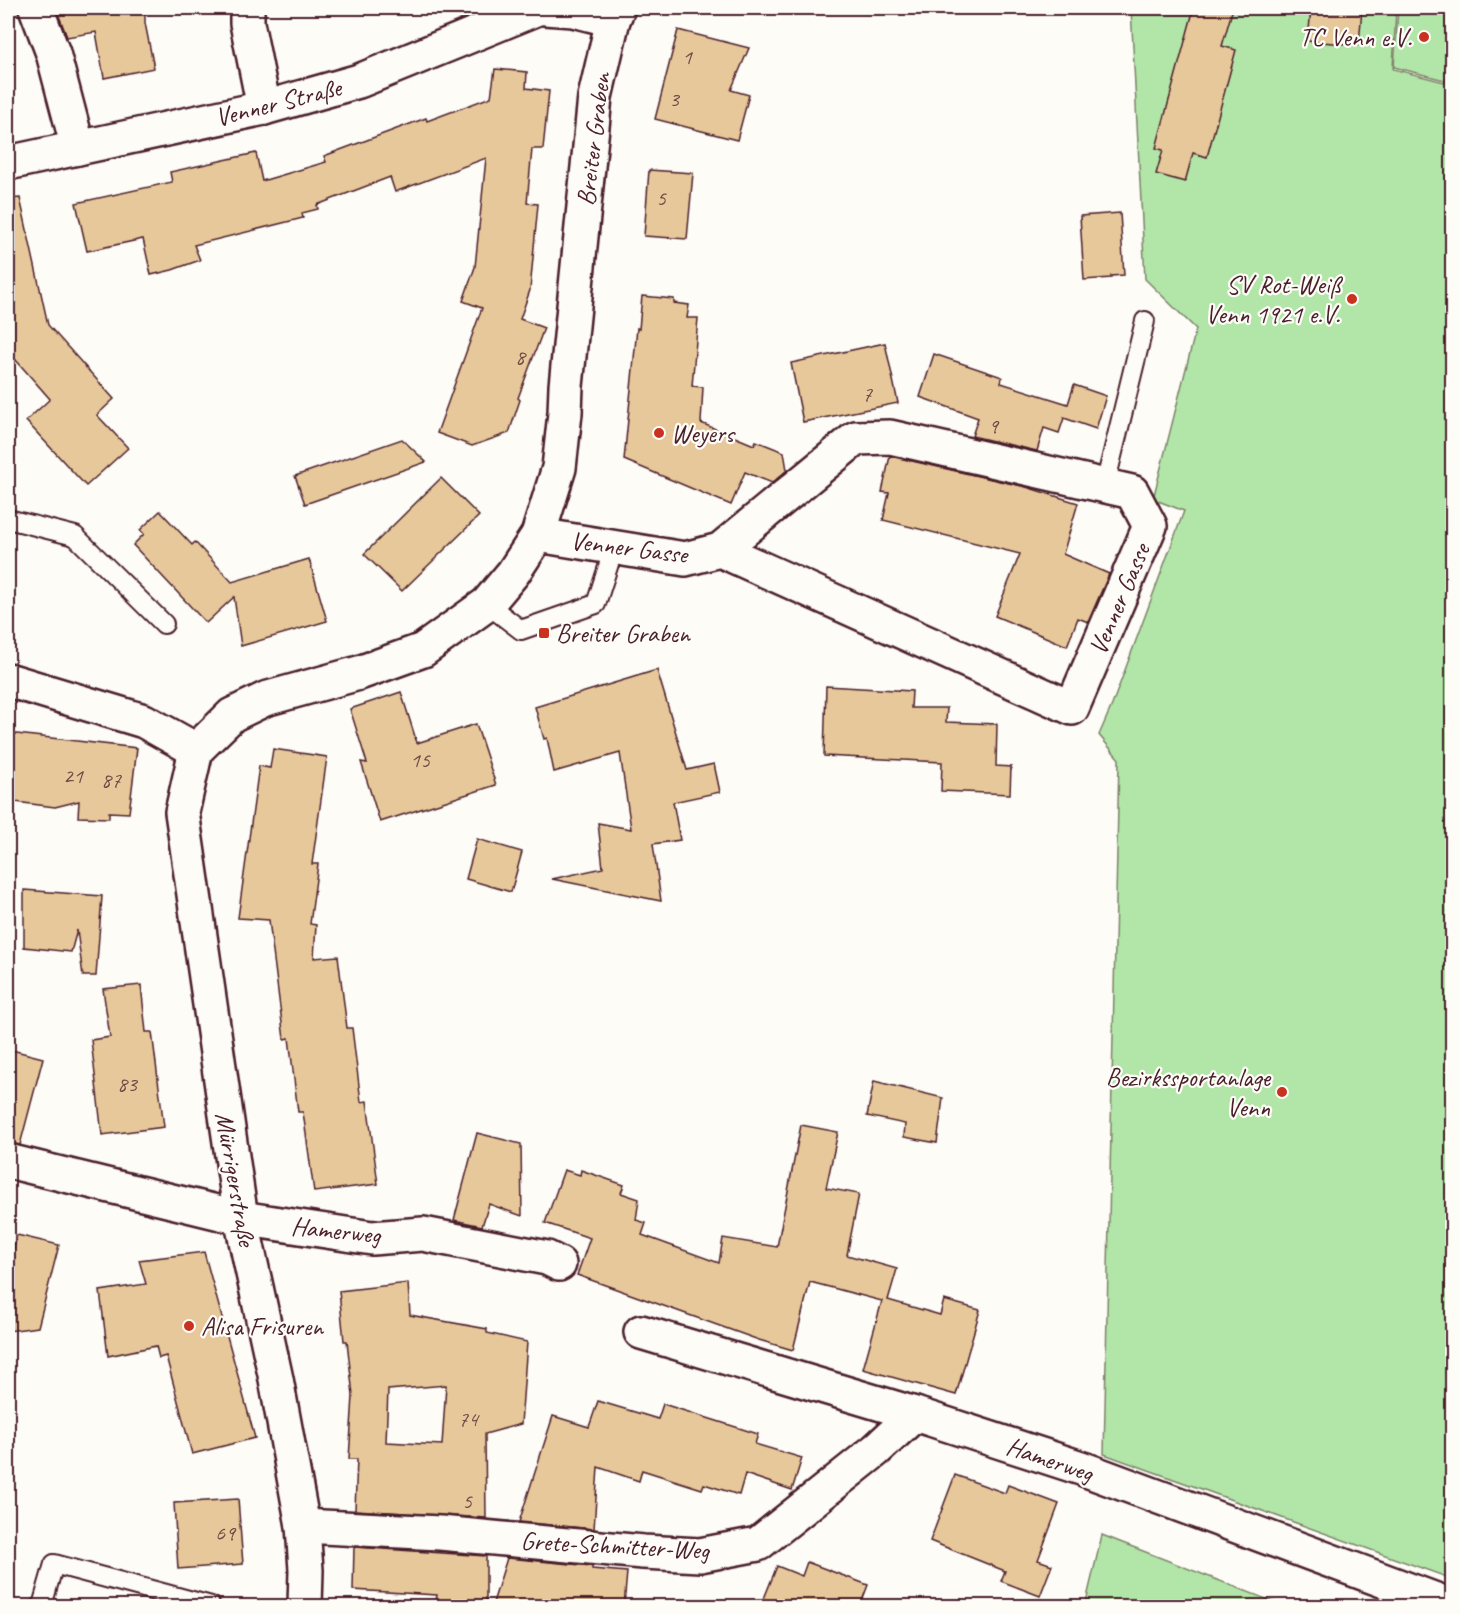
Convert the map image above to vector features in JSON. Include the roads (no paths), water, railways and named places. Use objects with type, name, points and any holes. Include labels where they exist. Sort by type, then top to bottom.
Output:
[{"type":"street","points":[[36,8],[53,53],[78,148]]},
{"type":"street","points":[[247,8],[247,23],[264,108]]},
{"type":"street","name":"Venner Straße","points":[[8,163],[264,108],[359,81],[538,8]]},
{"type":"street","points":[[545,8],[615,14]]},
{"type":"street","name":"Breiter Graben","points":[[196,750],[232,715],[265,699],[359,673],[423,650],[487,604],[513,573],[538,535],[559,468],[595,97],[615,14]]},
{"type":"street","name":"Venner Gasse","points":[[538,535],[685,559],[720,550],[856,438],[890,436],[1132,492],[1150,526],[1072,708],[720,550]]},
{"type":"street","points":[[8,680],[144,721],[196,750]]},
{"type":"street","name":"Mürrigerstraße","points":[[196,750],[182,812],[241,1218],[276,1379],[303,1527],[306,1570],[305,1606]]},
{"type":"street","name":"Hamerweg","points":[[8,1161],[241,1218],[372,1238],[423,1234],[547,1258],[559,1264]]},
{"type":"street","name":"Hamerweg","points":[[641,1332],[915,1413],[1081,1468],[1452,1606]]},
{"type":"street","name":"Grete-Schmitter-Weg","points":[[303,1527],[440,1533],[643,1552],[700,1555],[758,1544],[876,1450],[915,1413]]},
{"type":"lane","points":[[1105,485],[1145,321]]},
{"type":"lane","points":[[8,519],[75,536],[164,624]]},
{"type":"lane","points":[[487,604],[521,630],[596,604],[614,548]]},
{"type":"lane","points":[[42,1606],[54,1563],[211,1606]]},
{"type":"place","name":"TC Venn e.V.","points":[[1424,37]]},
{"type":"place","name":"SV Rot-Weiß Venn 1921 e.V.","points":[[1352,299]]},
{"type":"place","name":"Weyers","points":[[659,433]]},
{"type":"place","name":"Breiter Graben","points":[[544,633]]},
{"type":"place","name":"Bezirkssportanlage Venn","points":[[1282,1092]]},
{"type":"place","name":"Alisa Frisuren","points":[[189,1326]]}]
